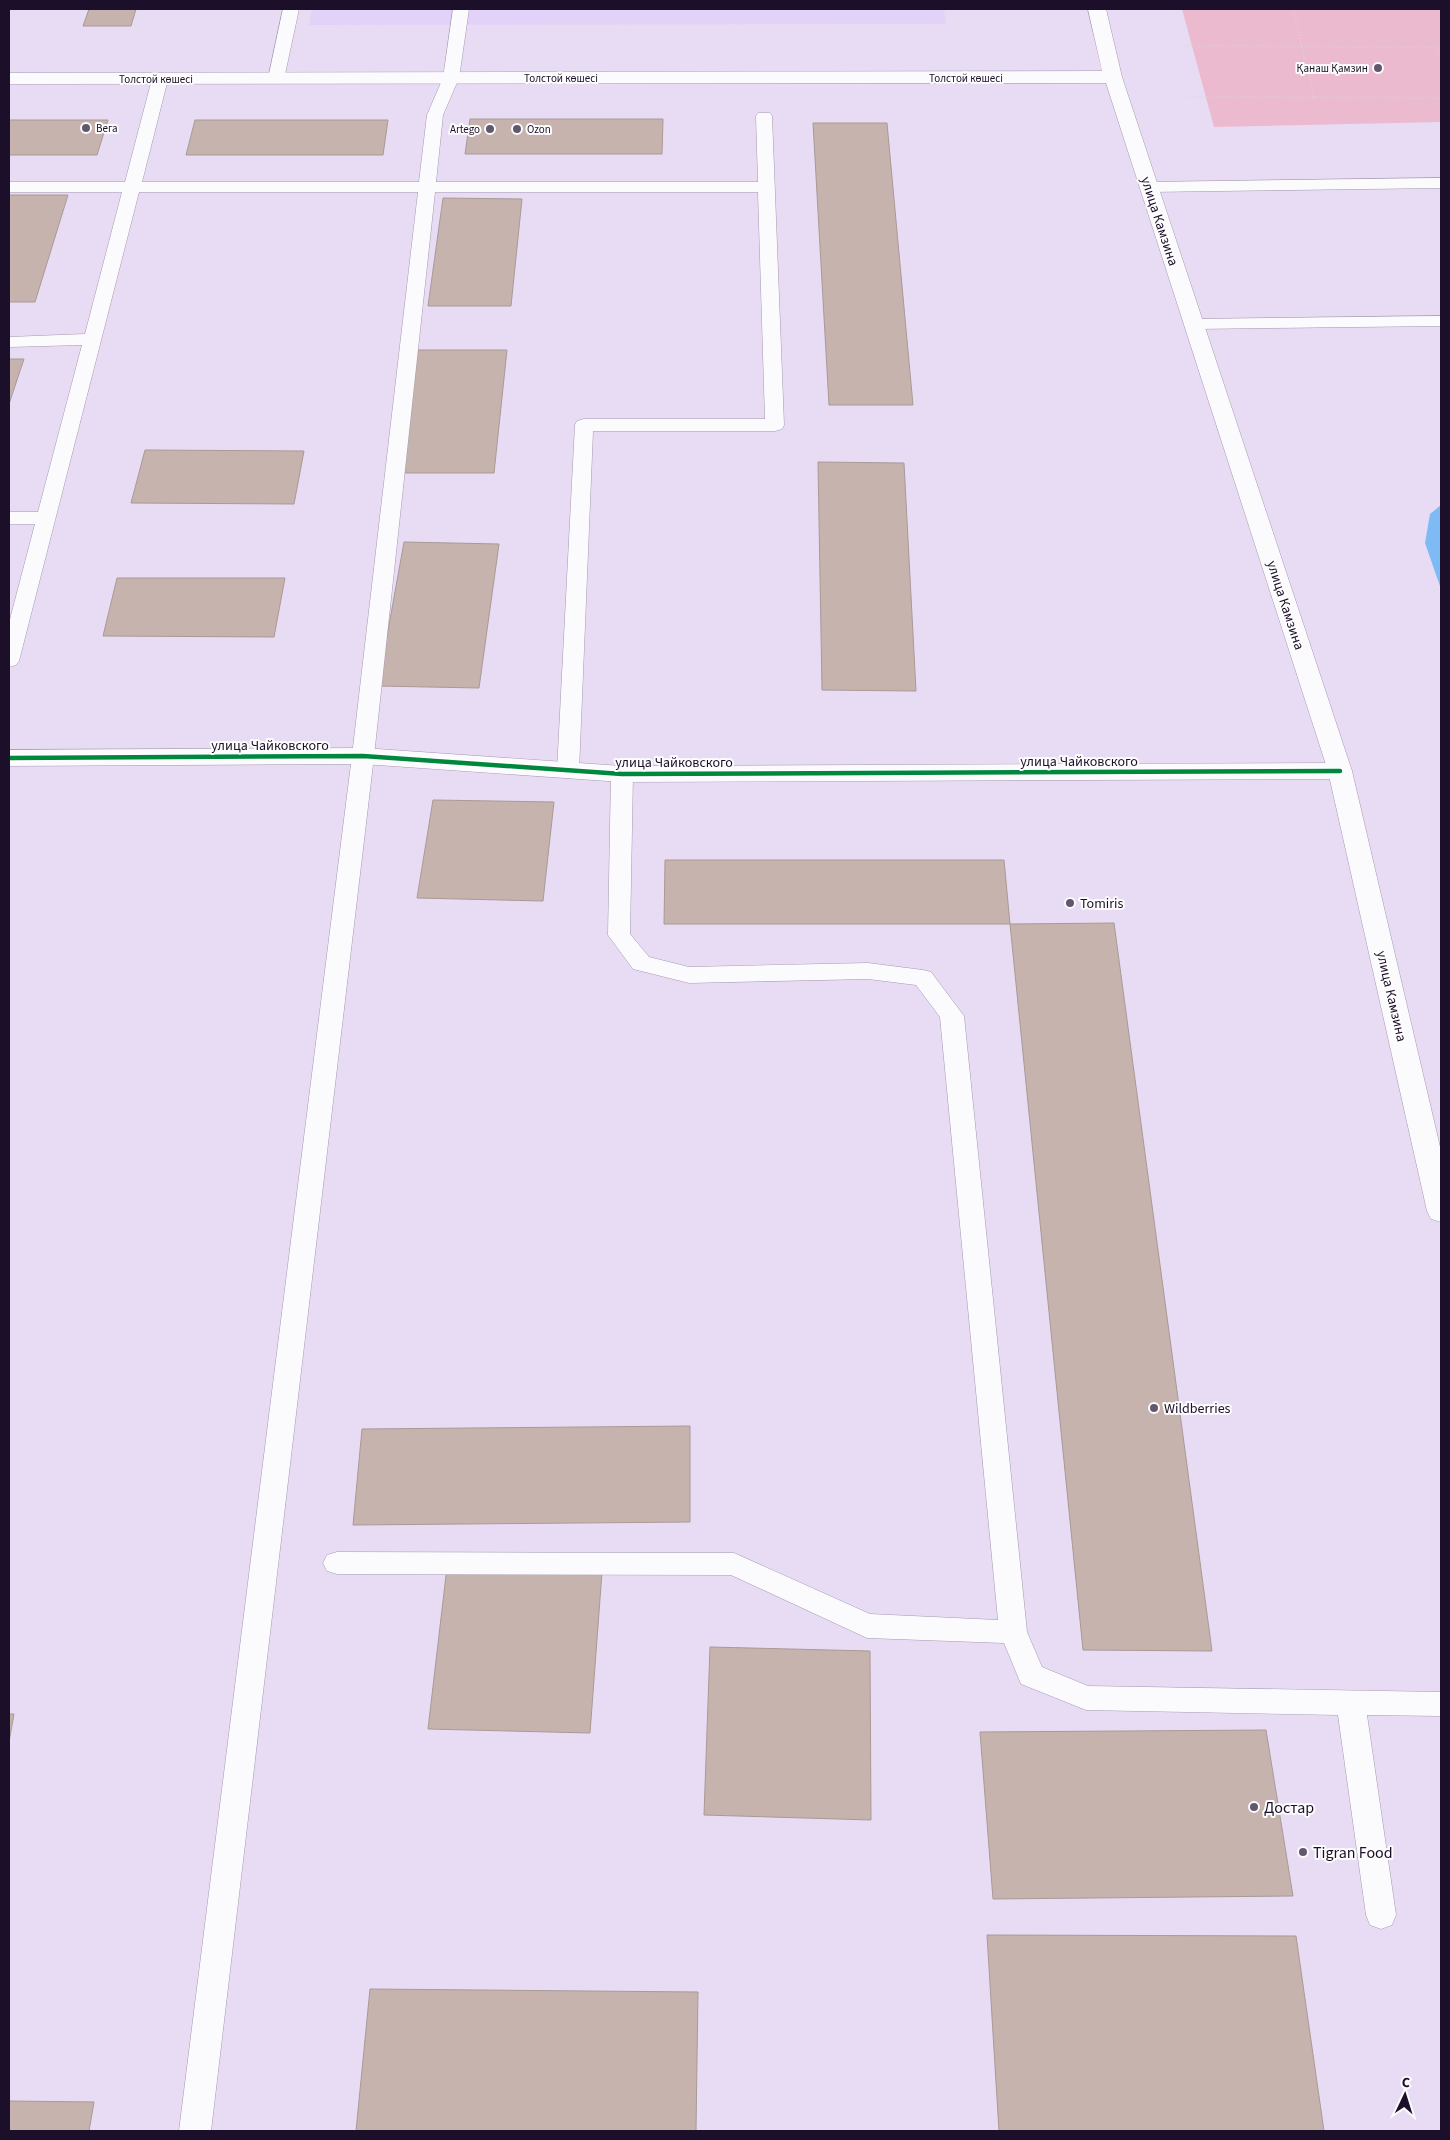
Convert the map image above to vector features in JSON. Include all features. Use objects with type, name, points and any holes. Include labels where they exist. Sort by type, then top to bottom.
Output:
[{"type":"main road","name":"улица Камзина","points":[[1097,9],[1113,78],[1340,771],[1441,1211]]},
{"type":"main road","name":"Толстой көшесі","points":[[9,79],[1113,78]]},
{"type":"main road","name":"улица Чайковского","points":[[9,758],[363,756],[622,774],[1340,771]]},
{"type":"lane","points":[[276,79],[291,9]]},
{"type":"lane","points":[[195,2131],[363,756],[435,115],[450,78],[461,9]]},
{"type":"lane","points":[[9,661],[160,79]]},
{"type":"lane","points":[[568,770],[584,425],[775,425],[764,116]]},
{"type":"lane","points":[[1149,187],[1441,183]]},
{"type":"lane","points":[[9,187],[767,187]]},
{"type":"lane","points":[[1194,324],[1441,322]]},
{"type":"lane","points":[[9,342],[92,339]]},
{"type":"lane","points":[[9,518],[46,518]]},
{"type":"lane","points":[[622,774],[619,935],[641,963],[688,975],[868,970],[923,978],[952,1016],[1013,1632],[1031,1675],[1086,1698],[1441,1704]]},
{"type":"lane","points":[[337,1563],[734,1564],[867,1626],[1013,1632]]},
{"type":"lane","points":[[1351,1703],[1381,1915]]},
{"type":"path","points":[[1293,9],[1314,97]]},
{"type":"path","points":[[1175,46],[1436,47],[1441,61]]},
{"type":"path","points":[[1186,98],[1441,98]]},
{"type":"shaded area","points":[[312,9],[944,9],[946,24],[309,25]]},
{"type":"shaded area","points":[[1182,9],[1441,9],[1441,122],[1214,127]]},
{"type":"water","points":[[1441,505],[1441,589],[1425,543],[1430,514]]},
{"type":"building","points":[[89,9],[136,9],[131,26],[83,26]]},
{"type":"building","points":[[470,119],[663,119],[662,154],[465,154]]},
{"type":"building","points":[[9,120],[108,120],[97,155],[9,155]]},
{"type":"building","points":[[195,120],[388,120],[383,155],[186,155]]},
{"type":"building","points":[[813,123],[887,123],[913,405],[829,405]]},
{"type":"building","points":[[9,195],[68,195],[35,302],[9,302]]},
{"type":"building","points":[[443,198],[522,199],[511,306],[428,306]]},
{"type":"building","points":[[417,350],[507,350],[494,473],[400,473]]},
{"type":"building","points":[[9,359],[24,359],[9,404]]},
{"type":"building","points":[[145,450],[304,451],[294,504],[131,503]]},
{"type":"building","points":[[818,462],[904,463],[916,691],[822,690]]},
{"type":"building","points":[[404,542],[499,544],[479,688],[378,686]]},
{"type":"building","points":[[117,578],[285,578],[274,637],[103,636]]},
{"type":"building","points":[[433,800],[554,802],[543,901],[417,898]]},
{"type":"building","points":[[665,860],[1004,860],[1010,924],[664,924]]},
{"type":"building","points":[[1114,923],[1212,1651],[1083,1650],[1010,924]]},
{"type":"building","points":[[690,1426],[690,1522],[353,1525],[362,1429]]},
{"type":"building","points":[[447,1567],[602,1572],[590,1733],[428,1729]]},
{"type":"building","points":[[710,1647],[870,1651],[871,1820],[704,1815]]},
{"type":"building","points":[[9,1714],[14,1714],[9,1742]]},
{"type":"building","points":[[1266,1730],[1293,1896],[993,1899],[980,1732]]},
{"type":"building","points":[[987,1935],[1296,1936],[1324,2131],[999,2131]]},
{"type":"building","points":[[370,1989],[698,1992],[696,2131],[356,2131]]},
{"type":"building","points":[[9,2101],[94,2102],[89,2131],[9,2131]]},
{"type":"cycle path","points":[[9,758],[363,756],[622,774],[1340,771]]},
{"type":"place","name":"Қанаш Қамзин","points":[[1378,68]]},
{"type":"place","name":"Вега","points":[[86,128]]},
{"type":"place","name":"Artego","points":[[490,129]]},
{"type":"place","name":"Ozon","points":[[517,129]]},
{"type":"place","name":"Tomiris","points":[[1070,903]]},
{"type":"place","name":"Wildberries","points":[[1154,1408]]},
{"type":"place","name":"Достар","points":[[1254,1807]]},
{"type":"place","name":"Tigran Food","points":[[1303,1852]]}]
